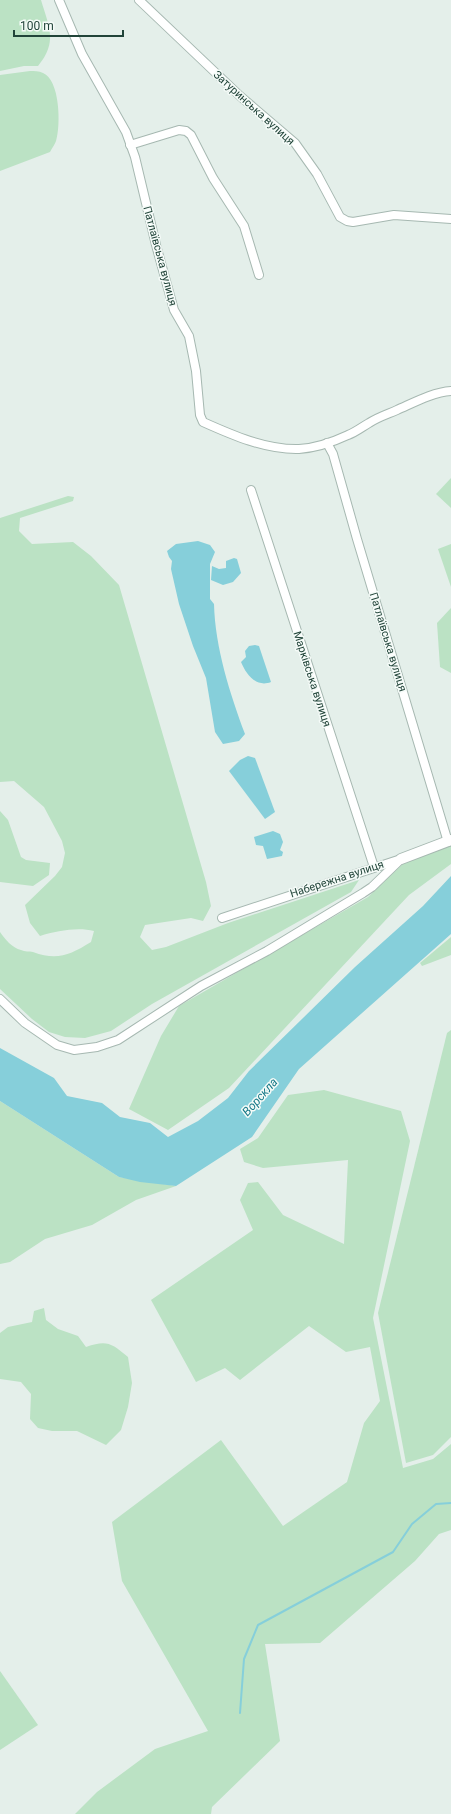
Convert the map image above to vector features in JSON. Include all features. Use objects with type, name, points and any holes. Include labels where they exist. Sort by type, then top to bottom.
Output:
[{"type":"street","name":"Патлаївська вулиця","points":[[59,0],[82,54],[126,132],[135,157],[156,245],[174,310],[189,336],[196,371],[200,415],[203,422],[230,435],[275,446],[299,449],[327,443],[358,431],[370,422],[410,404],[440,393],[451,391]]},
{"type":"street","name":"Затуринська вулиця","points":[[139,0],[240,96],[295,143],[316,174],[340,217],[347,222],[394,215],[451,219]]},
{"type":"street","points":[[130,145],[179,130],[186,131],[191,135],[213,178],[244,226],[259,275]]},
{"type":"street","name":"Патлаївська вулиця","points":[[327,443],[333,454],[357,539],[450,841]]},
{"type":"street","name":"Марківська вулиця","points":[[251,490],[374,867]]},
{"type":"street","name":"Набережна вулиця","points":[[222,918],[401,859],[450,841]]},
{"type":"street","points":[[0,999],[25,1023],[57,1045],[74,1050],[118,1040],[201,986],[267,951],[363,893],[372,887],[401,859]]},
{"type":"green space","points":[[0,0],[41,0],[49,26],[50,42],[44,57],[38,66],[24,66],[0,71]]},
{"type":"green space","points":[[38,71],[43,73],[49,77],[53,84],[59,114],[58,134],[56,141],[50,152],[0,171],[0,75]]},
{"type":"green space","points":[[451,478],[451,508],[436,494]]},
{"type":"green space","points":[[68,496],[74,497],[73,501],[20,518],[19,531],[32,544],[73,542],[91,556],[119,585],[206,882],[211,906],[203,921],[191,918],[145,925],[140,937],[152,950],[166,947],[228,923],[359,880],[351,892],[152,1004],[111,1031],[85,1038],[65,1037],[49,1032],[32,1019],[0,989],[0,932],[9,943],[18,949],[42,955],[56,956],[70,953],[91,942],[94,931],[81,929],[67,930],[40,936],[30,923],[25,905],[55,876],[62,867],[65,853],[62,841],[44,807],[14,781],[0,782],[0,518]]},
{"type":"green space","points":[[451,544],[451,587],[438,549]]},
{"type":"green space","points":[[451,608],[451,673],[440,667],[437,623]]},
{"type":"green space","points":[[0,811],[8,820],[21,857],[26,860],[50,863],[49,875],[33,886],[0,882]]},
{"type":"green space","points":[[451,844],[451,864],[409,895],[229,1088],[168,1130],[129,1109],[161,1036],[179,1006],[368,897],[406,861]]},
{"type":"green space","points":[[451,937],[451,955],[422,966],[420,963]]},
{"type":"green space","points":[[451,1030],[451,1437],[433,1455],[406,1463],[378,1313],[447,1033]]},
{"type":"green space","points":[[324,1090],[401,1111],[410,1141],[373,1318],[403,1468],[433,1459],[451,1444],[451,1530],[439,1534],[415,1561],[320,1643],[265,1644],[280,1741],[212,1807],[211,1814],[75,1814],[97,1792],[155,1749],[208,1731],[122,1581],[112,1522],[221,1440],[283,1526],[347,1482],[364,1423],[380,1401],[370,1347],[346,1352],[309,1326],[240,1380],[225,1368],[196,1382],[151,1300],[253,1230],[240,1200],[248,1183],[258,1182],[283,1215],[344,1244],[348,1160],[263,1168],[244,1162],[240,1149],[258,1138],[288,1095]]},
{"type":"green space","points":[[0,1101],[119,1177],[176,1186],[136,1200],[92,1225],[45,1239],[10,1262],[0,1264]]},
{"type":"green space","points":[[44,1308],[46,1320],[58,1329],[78,1336],[86,1347],[104,1343],[113,1346],[128,1357],[132,1383],[128,1407],[121,1430],[106,1445],[77,1431],[52,1431],[38,1428],[30,1419],[31,1394],[21,1382],[0,1379],[0,1333],[8,1327],[32,1322],[34,1311]]},
{"type":"green space","points":[[0,1671],[38,1725],[0,1750]]},
{"type":"water","points":[[198,541],[210,545],[215,552],[210,564],[210,599],[214,604],[217,637],[224,670],[245,734],[239,741],[223,744],[215,732],[206,678],[193,646],[179,604],[171,569],[172,561],[167,551],[176,544]]},
{"type":"water","points":[[234,558],[237,559],[241,573],[233,582],[223,585],[211,580],[212,566],[219,569],[226,568],[226,561]]},
{"type":"water","points":[[249,646],[259,646],[271,682],[261,683],[252,679],[241,662],[246,657],[245,651]]},
{"type":"water","points":[[248,756],[255,758],[275,812],[265,819],[229,771],[240,760]]},
{"type":"water","points":[[273,831],[280,834],[283,842],[280,850],[283,852],[282,856],[267,859],[263,846],[256,845],[254,837]]},
{"type":"water","name":"Ворскла","points":[[451,876],[451,934],[299,1069],[252,1137],[176,1186],[140,1182],[119,1177],[0,1101],[0,1048],[54,1078],[67,1096],[102,1103],[120,1117],[150,1123],[168,1137],[198,1121],[228,1098],[249,1071],[355,967],[423,906]]},
{"type":"waterway","points":[[240,1713],[244,1659],[258,1625],[393,1552],[412,1524],[436,1504],[451,1503]]}]
